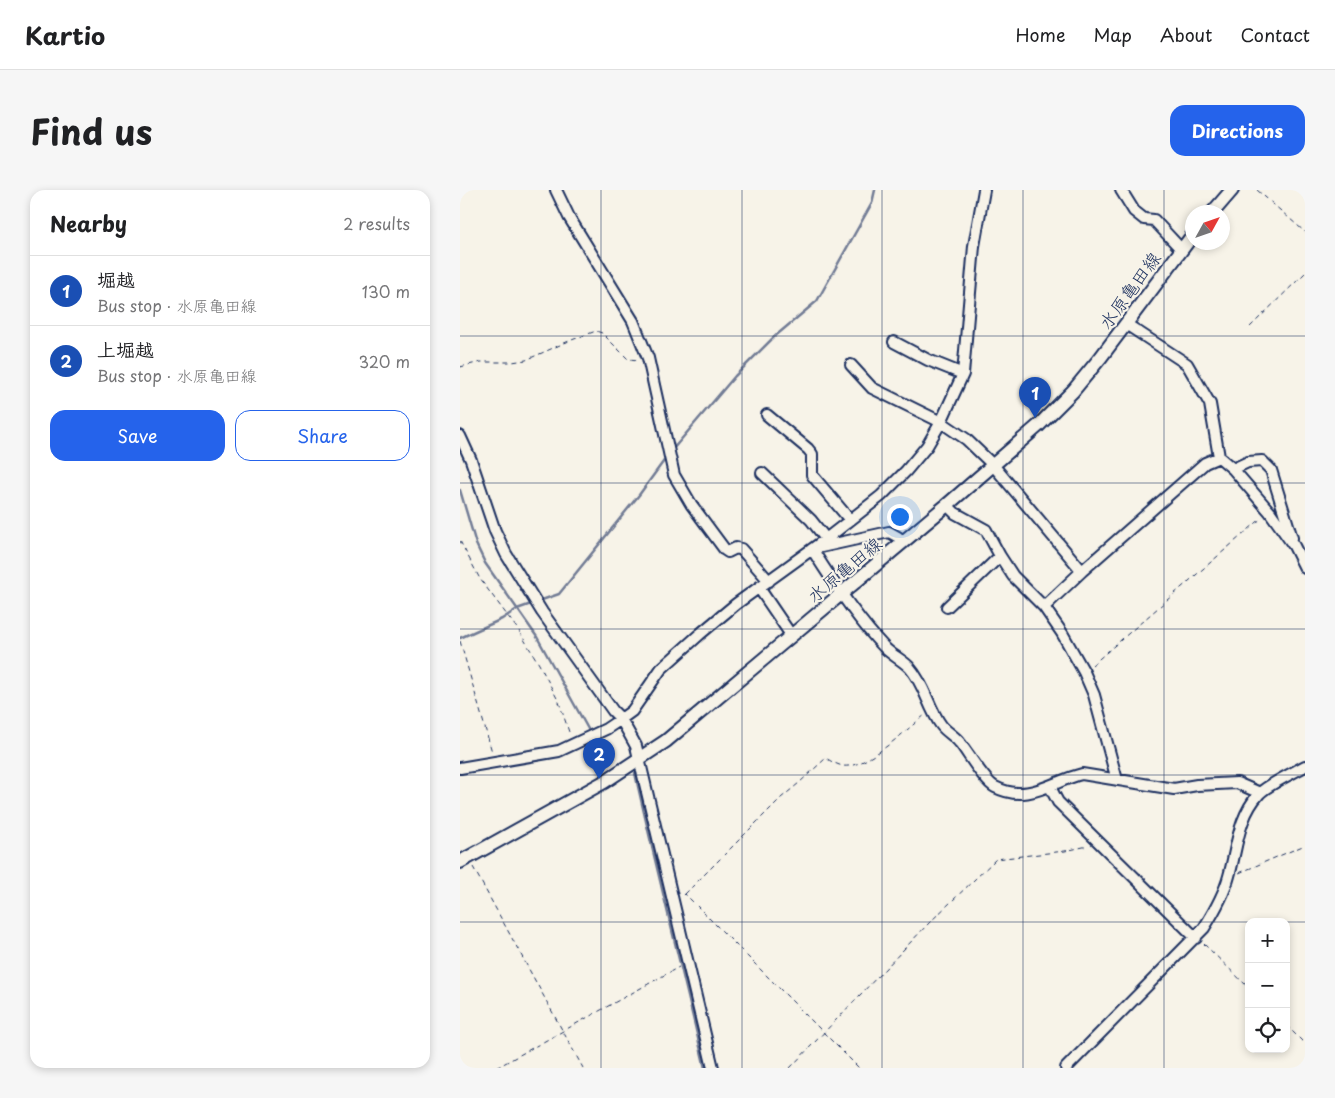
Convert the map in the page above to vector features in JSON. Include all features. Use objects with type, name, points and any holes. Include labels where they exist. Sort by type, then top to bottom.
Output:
[{"type":"main road","points":[[1218,205],[1232,190]]},
{"type":"main road","name":"水原亀田線","points":[[464,860],[604,782],[666,741],[947,506],[1038,426],[1073,391],[1101,357],[1185,244]]},
{"type":"street","points":[[556,190],[569,217],[634,321],[648,358],[674,475],[691,504],[725,550],[728,552],[736,548],[741,549],[769,581]]},
{"type":"street","points":[[460,768],[559,751],[606,729],[632,711],[661,669],[736,604],[826,539],[880,496],[906,471],[927,446],[942,422],[962,374],[974,246],[984,190]]},
{"type":"street","points":[[1121,190],[1134,211],[1144,219],[1154,220],[1181,249]]},
{"type":"street","points":[[1126,324],[1187,364],[1210,404],[1219,457],[1233,469],[1270,512],[1294,546],[1305,568]]},
{"type":"street","points":[[894,342],[928,360],[962,374]]},
{"type":"street","points":[[852,365],[872,388],[942,422],[966,439],[994,465],[1082,571]]},
{"type":"street","points":[[767,415],[812,454],[812,475],[850,520]]},
{"type":"street","points":[[460,436],[471,460],[495,531],[510,561],[542,612],[613,711],[621,719],[633,740],[675,904],[713,1068]]},
{"type":"street","points":[[1044,607],[1205,462],[1219,457]]},
{"type":"street","points":[[1233,469],[1248,462],[1262,461],[1267,464],[1271,470],[1294,546]]},
{"type":"street","points":[[762,473],[811,520],[826,539]]},
{"type":"street","points":[[947,506],[955,513],[986,530],[1013,576],[1044,607],[1062,633],[1084,672],[1094,695],[1117,780]]},
{"type":"street","points":[[812,549],[889,532],[898,537],[902,543]]},
{"type":"street","points":[[812,549],[842,594],[884,648],[910,667],[922,684],[931,709],[942,727],[957,738],[994,787],[1015,793],[1030,792],[1050,787],[1068,777],[1082,774],[1174,789],[1197,785],[1237,783],[1260,793]]},
{"type":"street","points":[[947,607],[1000,556]]},
{"type":"street","points":[[759,588],[791,635]]},
{"type":"street","points":[[1066,1068],[1204,928],[1217,907],[1229,878],[1239,829],[1260,793],[1305,766]]},
{"type":"street","points":[[1050,787],[1058,802],[1196,938]]},
{"type":"path","points":[[1257,190],[1305,232]]},
{"type":"path","points":[[1250,327],[1305,273]]},
{"type":"path","points":[[460,367],[481,362],[526,360],[569,340],[596,331],[602,332],[628,359],[641,360],[648,358]]},
{"type":"path","points":[[1084,672],[1270,512]]},
{"type":"path","points":[[460,541],[480,580],[519,631],[539,664],[559,702],[573,745]]},
{"type":"path","points":[[460,641],[496,762]]},
{"type":"path","points":[[675,904],[781,798],[826,758],[844,766],[868,759],[931,709]]},
{"type":"path","points":[[790,1068],[929,923],[996,859],[1065,851],[1100,843]]},
{"type":"path","points":[[1229,878],[1305,845]]},
{"type":"path","points":[[464,860],[583,1068]]},
{"type":"path","points":[[685,894],[859,1068]]},
{"type":"path","points":[[1196,938],[1245,984]]},
{"type":"path","points":[[496,1068],[677,968]]},
{"type":"path","points":[[1290,1030],[1305,1044]]},
{"type":"waterway","points":[[673,449],[735,376],[773,338],[817,301],[872,203],[875,190]]},
{"type":"waterway","points":[[539,601],[559,594],[639,495],[666,458]]},
{"type":"waterway","points":[[460,490],[476,544],[485,563],[537,637],[588,729]]},
{"type":"waterway","points":[[460,638],[502,619],[517,609],[534,603]]},
{"type":"waterway","points":[[635,773],[705,1068]]},
{"type":"place","name":"堀越","points":[[1035,418]]},
{"type":"place","name":"上堀越","points":[[599,779]]}]
